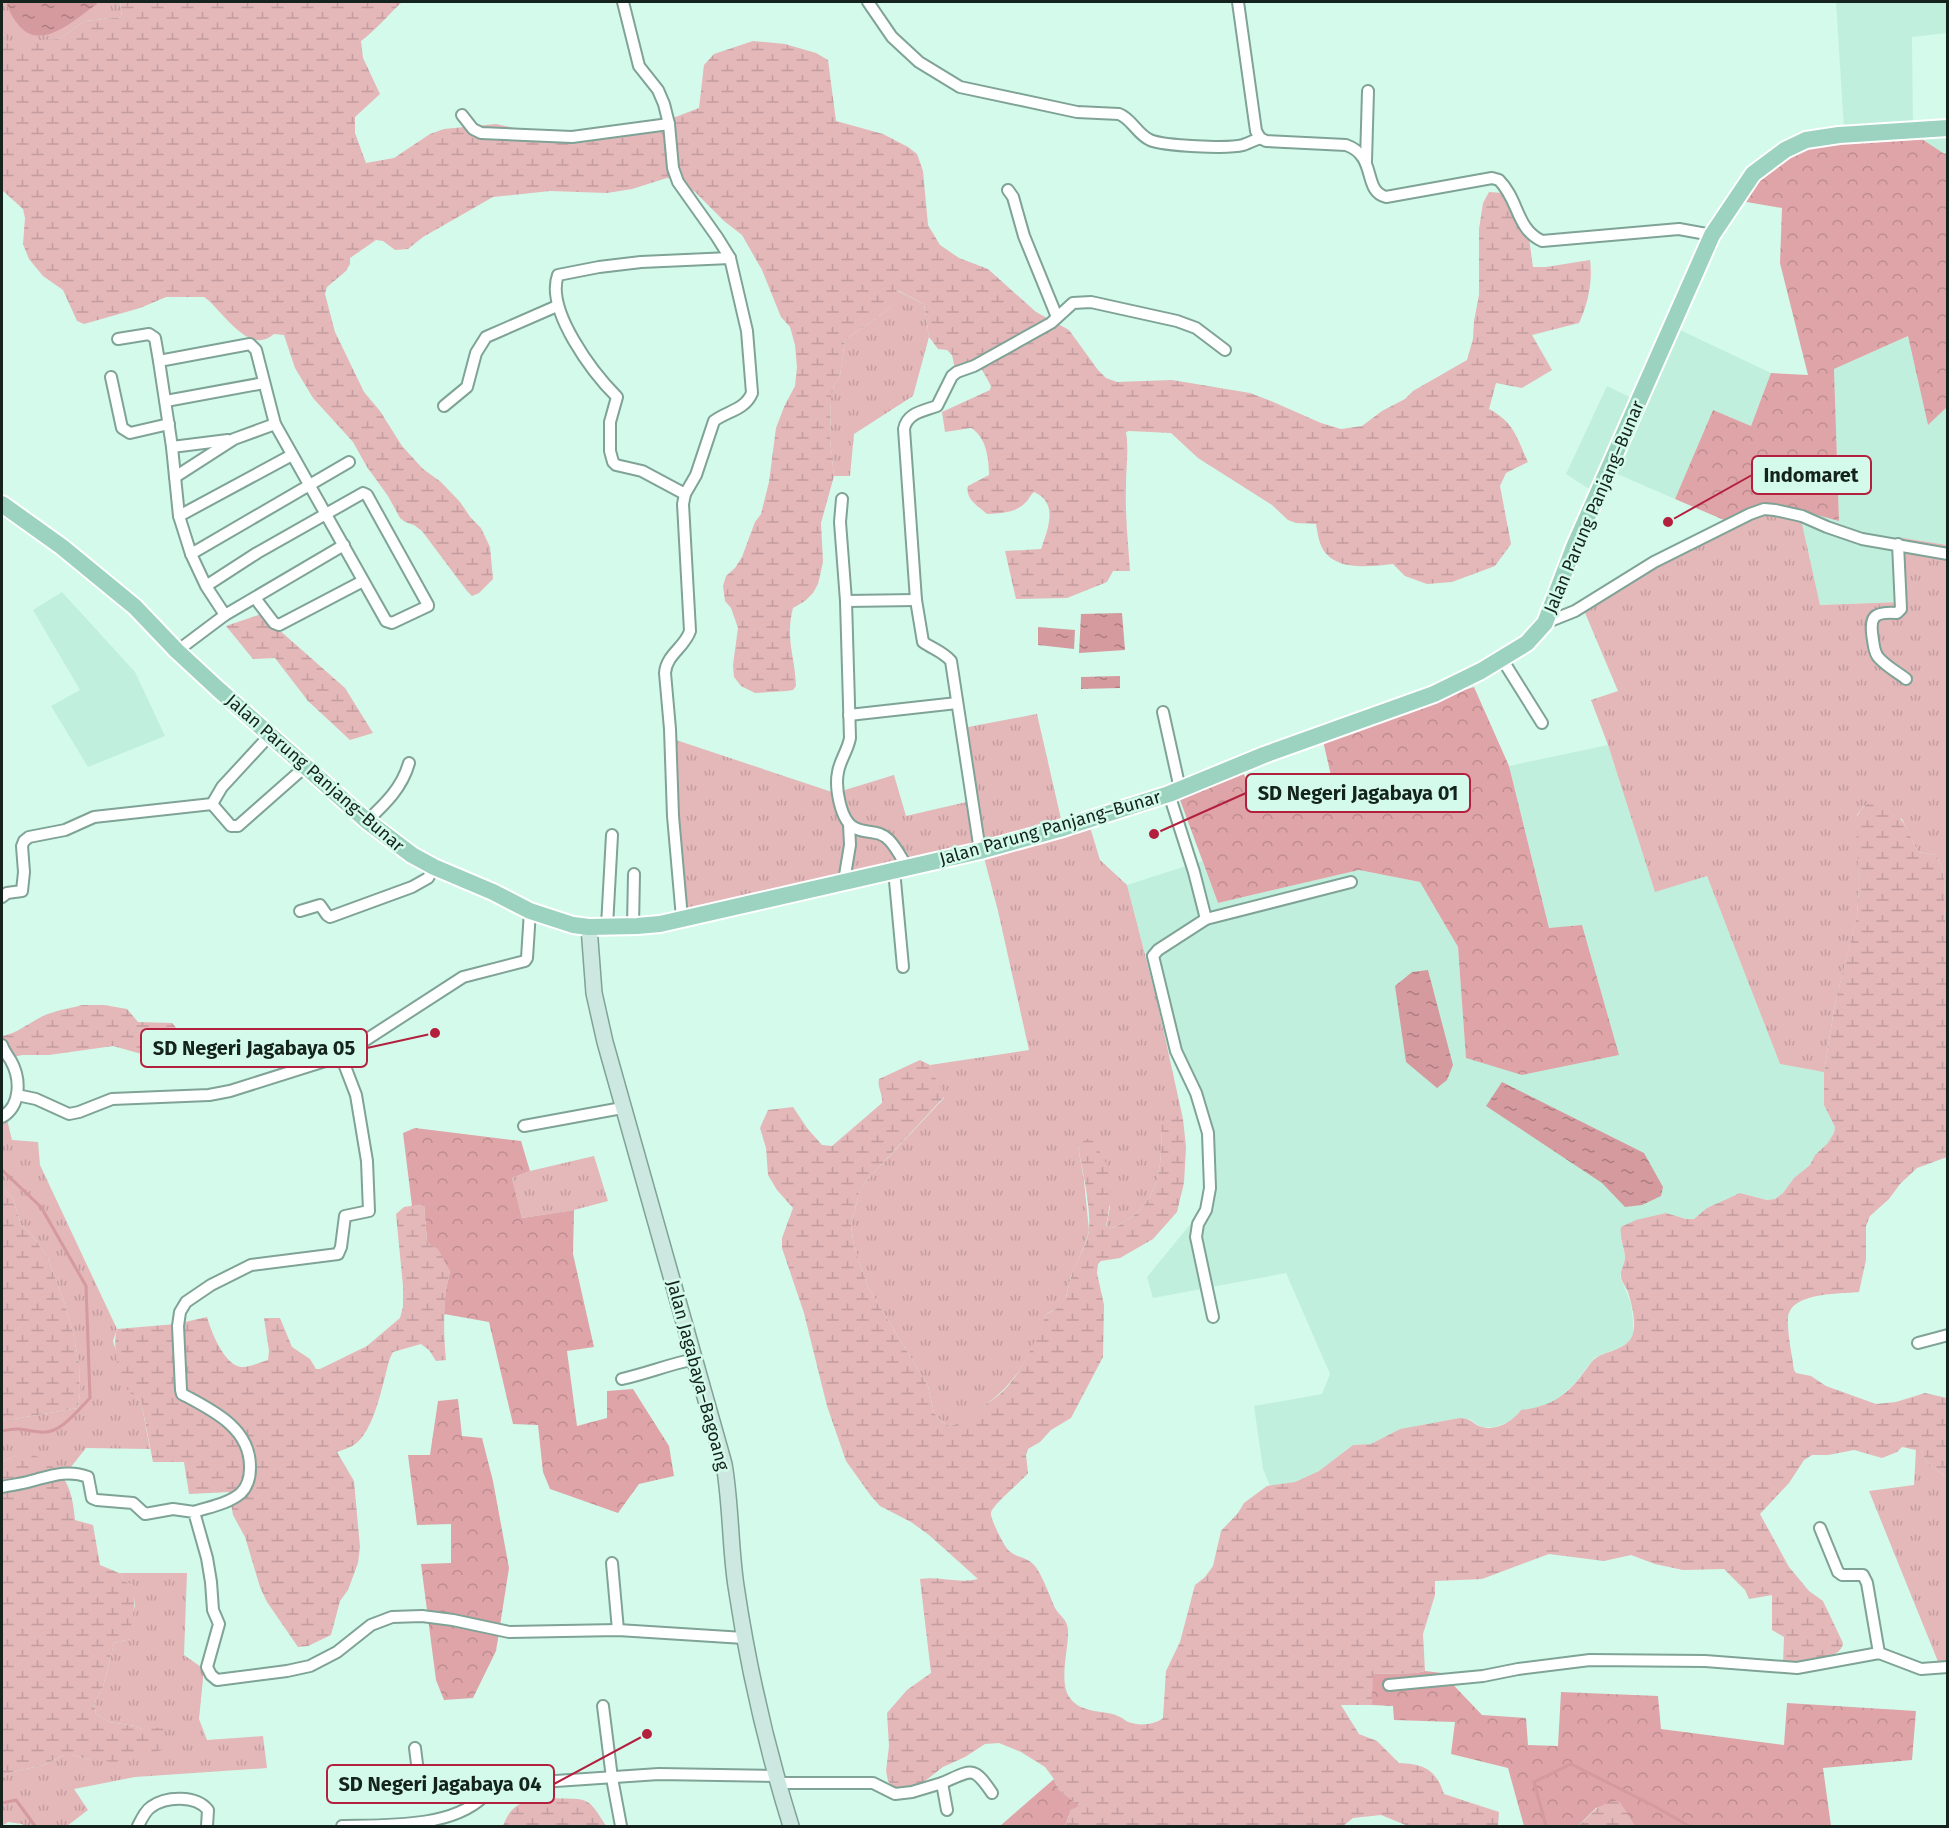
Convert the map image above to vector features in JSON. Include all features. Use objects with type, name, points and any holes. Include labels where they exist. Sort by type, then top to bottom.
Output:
[{"type":"main road","name":"Jalan Parung Panjang–Bunar","points":[[2,504],[62,547],[126,600],[177,651],[270,735],[367,821],[402,848],[434,867],[530,910],[573,925],[648,926],[980,851],[1064,828],[1175,792],[1264,755],[1452,687],[1527,643],[1545,623],[1574,547],[1712,235],[1753,174],[1785,150],[1806,140],[1850,134],[1947,129]]},
{"type":"street","points":[[623,2],[639,66],[658,90],[664,104],[669,124],[673,168],[678,182],[730,258],[747,331],[752,393],[748,402],[714,421],[696,475],[685,494],[690,631],[687,639],[665,664],[664,672],[670,729],[673,816],[682,918]]},
{"type":"street","points":[[868,2],[892,37],[919,62],[960,87],[1077,112],[1119,114],[1125,116],[1142,135],[1161,143],[1226,146],[1242,145],[1260,138]]},
{"type":"street","points":[[1238,2],[1256,131],[1260,138],[1266,141],[1346,145],[1360,152],[1366,161],[1375,191],[1386,197],[1492,178],[1499,180],[1513,198],[1528,232],[1542,241],[1679,229],[1712,235]]},
{"type":"street","points":[[1366,161],[1368,90]]},
{"type":"street","points":[[462,115],[473,129],[480,133],[541,137],[597,135],[669,124]]},
{"type":"street","points":[[1008,190],[1013,197],[1024,236],[1057,317]]},
{"type":"street","points":[[685,494],[642,471],[615,465],[612,462],[610,422],[617,397],[603,383],[565,324],[557,306],[554,283],[558,275],[599,267],[641,262],[730,258]]},
{"type":"street","points":[[980,851],[951,661],[944,653],[923,642],[916,600],[905,421],[909,417],[937,406],[952,376],[957,372],[974,366],[1051,323],[1073,303],[1081,302],[1136,310],[1177,321],[1197,328],[1225,350]]},
{"type":"street","points":[[444,406],[467,387],[476,353],[486,336],[557,306]]},
{"type":"street","points":[[118,339],[149,334],[155,338],[166,401],[179,516],[191,554],[206,586],[225,615]]},
{"type":"street","points":[[159,361],[250,345],[256,350],[275,424],[309,485],[325,513],[344,545],[363,581],[389,623],[428,606],[367,495],[358,494],[325,513],[206,586]]},
{"type":"street","points":[[111,377],[122,428],[130,433],[169,424]]},
{"type":"street","points":[[166,401],[264,383]]},
{"type":"street","points":[[175,477],[234,439],[275,424]]},
{"type":"street","points":[[172,447],[234,439]]},
{"type":"street","points":[[179,516],[292,455]]},
{"type":"street","points":[[191,554],[349,462]]},
{"type":"street","points":[[842,499],[840,522],[846,600],[850,738],[837,776],[840,807],[849,824],[850,845],[844,881]]},
{"type":"street","points":[[1545,623],[1575,611],[1654,562],[1764,509],[1802,516],[1862,539],[1947,554]]},
{"type":"street","points":[[1898,544],[1901,609],[1897,613],[1883,612],[1875,615],[1871,630],[1877,657],[1906,679]]},
{"type":"street","points":[[177,651],[225,615],[344,545]]},
{"type":"street","points":[[255,598],[274,623],[279,625],[363,581]]},
{"type":"street","points":[[846,600],[916,600]]},
{"type":"street","points":[[1502,658],[1542,723]]},
{"type":"street","points":[[849,714],[957,703]]},
{"type":"street","points":[[1163,712],[1175,792],[1206,919]]},
{"type":"street","points":[[212,804],[222,787],[270,735]]},
{"type":"street","points":[[367,821],[397,790],[407,773],[409,763]]},
{"type":"street","points":[[212,804],[231,826],[238,826],[306,766]]},
{"type":"street","points":[[2,897],[7,892],[21,891],[24,872],[22,846],[29,837],[65,830],[94,817],[212,804]]},
{"type":"street","points":[[849,824],[857,829],[874,831],[889,840],[900,868],[903,967]]},
{"type":"street","points":[[608,926],[612,835]]},
{"type":"street","points":[[300,911],[320,905],[330,917],[412,887],[428,878],[434,867]]},
{"type":"street","points":[[633,926],[634,874]]},
{"type":"street","points":[[1213,1317],[1196,1237],[1198,1224],[1206,1210],[1210,1188],[1208,1133],[1196,1093],[1176,1051],[1153,956],[1158,950],[1206,919],[1351,882]]},
{"type":"street","points":[[17,1095],[36,1099],[69,1114],[112,1099],[209,1095],[230,1091],[340,1056],[463,977],[525,961],[530,910]]},
{"type":"street","name":"Jalan Jagabaya–Bagoang","points":[[589,927],[594,993],[604,1042],[695,1359],[727,1483],[735,1584],[744,1638],[777,1780],[791,1827]]},
{"type":"street","points":[[2,1045],[12,1063],[17,1083],[14,1104],[2,1117]]},
{"type":"street","points":[[2,1487],[31,1481],[53,1473],[81,1474],[88,1477],[91,1495],[97,1500],[133,1503],[145,1514],[172,1509],[194,1512],[231,1500],[242,1492],[249,1480],[250,1469],[245,1442],[218,1412],[182,1394],[178,1326],[180,1312],[186,1302],[211,1285],[251,1265],[338,1254],[345,1216],[369,1211],[367,1161],[356,1095],[340,1056]]},
{"type":"street","points":[[524,1126],[622,1108]]},
{"type":"street","points":[[1918,1343],[1947,1335]]},
{"type":"street","points":[[622,1379],[653,1372],[661,1366],[695,1359]]},
{"type":"street","points":[[194,1512],[207,1558],[213,1610],[219,1624],[207,1667],[211,1675],[218,1680],[310,1666],[337,1652],[371,1625],[392,1617],[422,1616],[509,1632],[618,1630],[744,1638]]},
{"type":"street","points":[[1820,1528],[1838,1572],[1842,1575],[1863,1575],[1867,1583],[1879,1653]]},
{"type":"street","points":[[612,1563],[618,1630]]},
{"type":"street","points":[[1389,1685],[1483,1676],[1590,1660],[1705,1661],[1797,1668],[1879,1653],[1921,1669],[1947,1667]]},
{"type":"street","points":[[603,1706],[621,1827]]},
{"type":"street","points":[[415,1748],[417,1773],[467,1781],[483,1797]]},
{"type":"street","points":[[342,1827],[426,1824],[458,1814],[497,1787],[659,1774],[873,1783],[895,1794],[912,1792],[972,1772],[979,1774],[992,1792]]},
{"type":"street","points":[[942,1783],[947,1810]]},
{"type":"street","points":[[138,1827],[151,1806],[186,1798],[203,1804],[208,1810],[207,1827]]},
{"type":"shaded area","points":[[1836,2],[1947,2],[1947,33],[1912,37],[1913,125],[1947,124],[1947,154],[1844,129]]},
{"type":"shaded area","points":[[1678,329],[1771,373],[1751,426],[1713,410],[1675,499],[1608,470],[1597,494],[1566,474],[1607,386],[1642,403]]},
{"type":"shaded area","points":[[1908,336],[1928,424],[1947,407],[1947,545],[1897,537],[1901,602],[1820,605],[1799,510],[1839,520],[1834,369]]},
{"type":"shaded area","points":[[62,592],[135,672],[165,736],[88,767],[51,706],[80,690],[33,610]]},
{"type":"shaded area","points":[[1608,745],[1655,891],[1707,876],[1780,1064],[1824,1072],[1824,1105],[1835,1127],[1834,1133],[1827,1144],[1815,1155],[1810,1165],[1794,1178],[1783,1193],[1775,1199],[1767,1200],[1740,1193],[1707,1208],[1694,1219],[1666,1213],[1620,1233],[1625,1261],[1620,1276],[1631,1304],[1633,1335],[1630,1341],[1623,1346],[1594,1358],[1576,1382],[1555,1401],[1540,1408],[1521,1410],[1513,1420],[1495,1427],[1481,1427],[1470,1419],[1400,1429],[1371,1444],[1353,1445],[1319,1471],[1295,1482],[1270,1486],[1263,1469],[1254,1406],[1322,1394],[1330,1374],[1286,1273],[1153,1298],[1147,1277],[1206,1205],[1207,1112],[1157,1001],[1127,885],[1202,861],[1218,903],[1359,870],[1420,882],[1458,947],[1466,1058],[1549,928],[1509,766]]},
{"type":"green space","points":[[2,2],[120,2],[122,17],[85,21],[59,39],[5,43],[2,27]]},
{"type":"green space","points":[[120,2],[402,2],[361,41],[363,58],[380,94],[355,117],[355,133],[366,163],[394,158],[430,134],[444,129],[496,124],[539,133],[568,132],[673,118],[699,108],[704,65],[714,54],[753,41],[785,44],[816,53],[828,60],[836,121],[883,134],[917,154],[923,171],[928,225],[940,245],[959,258],[988,269],[1036,312],[1069,330],[1106,378],[1117,382],[1172,380],[1250,393],[1341,429],[1362,426],[1382,411],[1405,399],[1413,391],[1467,360],[1473,339],[1479,295],[1479,229],[1483,203],[1489,192],[1502,193],[1509,199],[1529,238],[1533,267],[1590,260],[1589,292],[1579,323],[1532,335],[1552,370],[1522,388],[1496,383],[1489,409],[1509,425],[1528,462],[1506,473],[1500,486],[1511,544],[1495,566],[1452,582],[1427,584],[1405,576],[1393,564],[1351,566],[1341,563],[1332,559],[1325,552],[1320,543],[1316,524],[1296,523],[1288,520],[1272,505],[1198,458],[1171,433],[1129,431],[1126,432],[1126,496],[1130,571],[1113,571],[1107,582],[1067,598],[1016,599],[1005,551],[1041,549],[1050,517],[1047,503],[1034,492],[1017,509],[987,514],[970,498],[968,486],[989,475],[986,449],[980,437],[971,428],[945,432],[942,412],[990,390],[991,386],[979,364],[956,374],[952,355],[947,350],[938,349],[929,337],[924,304],[897,290],[889,309],[845,340],[840,376],[834,385],[831,398],[830,440],[834,476],[821,523],[823,562],[818,584],[813,593],[793,608],[791,619],[790,638],[796,686],[793,690],[755,693],[741,686],[734,677],[733,665],[738,628],[731,608],[725,601],[723,586],[726,576],[742,557],[755,522],[761,514],[769,482],[776,428],[795,386],[797,367],[795,345],[790,327],[781,317],[762,270],[742,235],[724,221],[695,192],[676,180],[667,178],[632,189],[607,193],[550,191],[493,197],[423,237],[408,249],[395,250],[383,241],[376,240],[350,258],[346,271],[327,287],[325,294],[335,332],[364,392],[380,411],[402,446],[423,469],[441,482],[460,502],[481,528],[490,547],[493,579],[479,593],[472,596],[422,531],[400,518],[353,442],[313,398],[295,368],[284,335],[274,334],[264,340],[255,340],[245,336],[204,297],[166,297],[140,308],[84,324],[77,321],[63,290],[43,276],[29,259],[23,244],[25,218],[23,209],[2,190],[2,27],[5,42],[59,39],[85,21],[122,17]]},
{"type":"green space","points":[[1902,126],[1947,154],[1947,407],[1928,425],[1908,336],[1834,369],[1839,521],[1799,510],[1724,520],[1675,499],[1713,410],[1751,426],[1771,373],[1808,375],[1780,263],[1782,208],[1735,200],[1799,139]]},
{"type":"green space","points":[[896,290],[924,304],[929,337],[913,396],[854,434],[850,476],[834,476],[830,440],[831,398],[834,385],[840,376],[845,340],[889,309]]},
{"type":"green space","points":[[1799,510],[1820,605],[1901,602],[1897,537],[1947,545],[1947,940],[1943,874],[1940,861],[1936,855],[1918,852],[1902,819],[1867,804],[1857,815],[1859,887],[1857,918],[1835,1003],[1824,1072],[1780,1064],[1707,876],[1655,892],[1608,745],[1591,700],[1618,691],[1583,608],[1724,520]]},
{"type":"green space","points":[[261,614],[345,688],[373,733],[350,740],[308,701],[275,658],[253,659],[226,626]]},
{"type":"green space","points":[[1474,687],[1509,766],[1549,928],[1582,925],[1619,1055],[1522,1075],[1466,1058],[1458,947],[1420,882],[1359,870],[1218,903],[1176,789],[1237,761],[1262,809],[1332,780],[1321,732]]},
{"type":"green space","points":[[1037,714],[1064,832],[1090,827],[1100,860],[1127,885],[1157,1001],[1183,1119],[1179,1116],[1161,1124],[1160,1164],[1153,1189],[1139,1211],[1112,1228],[1106,1228],[1110,1207],[1078,1146],[1089,1230],[1071,1276],[1064,1305],[1046,1314],[1024,1362],[1000,1393],[971,1418],[950,1426],[942,1422],[934,1413],[928,1386],[868,1287],[854,1246],[851,1226],[859,1193],[867,1180],[944,1098],[930,1065],[1029,1050],[982,850],[686,919],[671,759],[676,740],[835,793],[894,775],[906,816],[975,800],[963,728]]},
{"type":"green space","points":[[1867,804],[1878,804],[1894,812],[1905,825],[1918,852],[1936,855],[1943,874],[1944,914],[1948,940],[1947,1157],[1917,1168],[1870,1216],[1866,1226],[1866,1260],[1859,1292],[1817,1296],[1797,1303],[1788,1318],[1789,1337],[1796,1373],[1811,1376],[1826,1386],[1876,1404],[1896,1402],[1925,1393],[1947,1398],[1947,1478],[1927,1462],[1921,1451],[1902,1447],[1897,1452],[1882,1458],[1854,1450],[1828,1455],[1812,1455],[1804,1460],[1789,1483],[1760,1514],[1789,1567],[1809,1591],[1823,1601],[1843,1643],[1841,1649],[1828,1657],[1783,1663],[1784,1637],[1772,1630],[1772,1595],[1749,1599],[1745,1590],[1724,1569],[1683,1570],[1655,1564],[1631,1555],[1604,1561],[1549,1554],[1482,1579],[1435,1581],[1435,1595],[1423,1634],[1425,1671],[1373,1674],[1372,1705],[1341,1705],[1359,1734],[1377,1741],[1399,1763],[1416,1765],[1428,1770],[1437,1779],[1444,1794],[1499,1812],[1498,1826],[1408,1826],[1381,1815],[1353,1818],[1343,1826],[1065,1826],[1071,1810],[1079,1806],[1058,1789],[1045,1767],[1021,1752],[999,1743],[985,1744],[943,1767],[912,1791],[897,1792],[888,1781],[886,1771],[889,1746],[887,1713],[907,1690],[931,1673],[920,1579],[964,1581],[978,1579],[929,1535],[911,1522],[880,1506],[846,1461],[827,1406],[804,1313],[782,1248],[782,1238],[793,1208],[777,1190],[768,1175],[766,1148],[760,1128],[768,1110],[793,1107],[822,1145],[832,1146],[882,1103],[879,1079],[920,1060],[930,1065],[944,1097],[867,1180],[859,1193],[851,1226],[854,1246],[868,1287],[928,1386],[934,1413],[942,1422],[950,1426],[969,1418],[1008,1386],[1027,1357],[1046,1314],[1059,1307],[1065,1299],[1089,1230],[1087,1199],[1078,1146],[1091,1138],[1106,1163],[1110,1203],[1106,1226],[1113,1228],[1139,1211],[1153,1189],[1160,1164],[1161,1124],[1167,1118],[1179,1116],[1183,1119],[1186,1147],[1184,1183],[1177,1212],[1153,1239],[1120,1258],[1101,1261],[1098,1264],[1097,1273],[1104,1305],[1103,1357],[1071,1418],[1051,1430],[1040,1442],[1028,1449],[1026,1455],[1028,1473],[991,1513],[1008,1550],[1033,1564],[1055,1608],[1066,1623],[1068,1638],[1064,1674],[1070,1698],[1081,1707],[1114,1715],[1130,1723],[1153,1723],[1163,1718],[1166,1671],[1180,1642],[1195,1585],[1213,1566],[1221,1531],[1244,1503],[1267,1486],[1295,1482],[1319,1471],[1353,1445],[1371,1444],[1400,1429],[1460,1418],[1482,1427],[1493,1428],[1514,1418],[1521,1410],[1553,1401],[1569,1390],[1594,1360],[1625,1345],[1634,1331],[1633,1310],[1621,1276],[1625,1258],[1621,1227],[1636,1220],[1666,1213],[1694,1219],[1707,1208],[1740,1193],[1767,1200],[1775,1199],[1783,1193],[1794,1178],[1810,1165],[1815,1155],[1827,1144],[1835,1127],[1824,1105],[1824,1072],[1835,1003],[1857,917],[1859,887],[1856,823],[1859,812]]},
{"type":"green space","points":[[82,1005],[104,1005],[127,1009],[138,1022],[172,1023],[178,1033],[182,1052],[156,1058],[113,1046],[49,1055],[22,1055],[9,1058],[2,1063],[2,1036],[15,1032],[47,1014]]},
{"type":"green space","points":[[2,1099],[12,1140],[38,1142],[40,1165],[117,1329],[113,1341],[128,1391],[141,1401],[150,1449],[86,1448],[63,1477],[17,1455],[2,1462],[2,1421],[78,1408],[80,1393],[79,1363],[73,1332],[48,1258],[31,1234],[21,1225],[13,1199],[2,1188]]},
{"type":"green space","points":[[415,1128],[521,1141],[530,1171],[512,1178],[522,1218],[574,1210],[573,1254],[594,1347],[567,1351],[577,1426],[607,1418],[607,1391],[633,1389],[669,1446],[674,1476],[639,1484],[618,1513],[550,1489],[543,1472],[538,1425],[513,1424],[489,1322],[444,1314],[450,1271],[427,1241],[424,1205],[412,1206],[403,1133]]},
{"type":"green space","points":[[594,1156],[608,1201],[574,1210],[522,1218],[512,1178],[530,1171]]},
{"type":"green space","points":[[2,1188],[13,1199],[21,1225],[31,1234],[48,1258],[73,1332],[79,1363],[80,1393],[78,1408],[2,1421]]},
{"type":"green space","points":[[424,1204],[427,1241],[438,1249],[450,1271],[444,1316],[446,1360],[436,1361],[429,1350],[421,1344],[393,1352],[368,1429],[354,1445],[337,1452],[354,1481],[360,1547],[358,1563],[348,1590],[340,1601],[331,1635],[308,1646],[298,1647],[267,1602],[260,1587],[245,1537],[233,1515],[229,1492],[189,1494],[184,1462],[153,1462],[141,1401],[129,1392],[119,1371],[115,1344],[117,1329],[176,1324],[207,1317],[224,1354],[235,1365],[244,1367],[268,1360],[269,1351],[264,1318],[280,1318],[292,1347],[310,1359],[316,1369],[320,1369],[367,1346],[400,1318],[403,1307],[403,1286],[396,1214],[404,1207]]},
{"type":"green space","points":[[458,1399],[462,1436],[482,1438],[493,1481],[509,1568],[496,1651],[473,1698],[444,1700],[436,1680],[421,1564],[451,1563],[451,1524],[417,1525],[408,1455],[430,1455],[438,1401]]},
{"type":"green space","points":[[1916,1449],[1921,1451],[1927,1462],[1947,1478],[1947,1662],[1939,1664],[1869,1491],[1914,1485]]},
{"type":"green space","points":[[30,1453],[51,1465],[64,1479],[74,1507],[75,1520],[93,1525],[100,1565],[119,1573],[126,1582],[133,1585],[135,1598],[130,1639],[114,1643],[103,1687],[94,1703],[96,1714],[109,1722],[136,1726],[142,1730],[163,1727],[166,1749],[115,1762],[64,1755],[44,1765],[12,1772],[2,1778],[2,1462],[17,1455]]},
{"type":"green space","points":[[119,1573],[187,1573],[184,1655],[204,1669],[199,1719],[207,1740],[263,1736],[267,1768],[135,1777],[74,1789],[88,1810],[67,1826],[24,1826],[8,1822],[2,1826],[2,1778],[12,1772],[44,1765],[64,1755],[90,1760],[142,1730],[136,1726],[109,1722],[96,1714],[94,1703],[103,1687],[114,1643],[130,1639],[130,1624],[135,1605],[133,1585],[126,1582]]},
{"type":"green space","points":[[1425,1671],[1442,1673],[1482,1715],[1526,1718],[1528,1745],[1558,1746],[1561,1692],[1658,1696],[1661,1729],[1784,1745],[1787,1703],[1916,1711],[1912,1760],[1823,1768],[1831,1826],[1638,1826],[1634,1825],[1620,1803],[1596,1808],[1578,1826],[1524,1826],[1508,1768],[1451,1754],[1455,1722],[1394,1720],[1393,1706],[1372,1705],[1372,1674]]},
{"type":"green space","points":[[1054,1779],[1058,1789],[1080,1806],[1071,1810],[1065,1826],[1000,1826]]},
{"type":"green space","points":[[551,1798],[585,1801],[594,1808],[606,1826],[503,1826],[511,1811],[521,1803]]},
{"type":"green space","points":[[1616,1801],[1620,1802],[1634,1825],[1638,1826],[1578,1826],[1598,1808]]},
{"type":"water","points":[[7,2],[96,2],[97,4],[57,31],[46,35],[36,35],[26,32],[17,23],[10,13]]},
{"type":"water","points":[[1122,613],[1125,650],[1079,653],[1081,614]]},
{"type":"water","points":[[1038,627],[1075,630],[1074,649],[1038,645]]},
{"type":"water","points":[[1120,676],[1120,688],[1081,689],[1081,677]]},
{"type":"water","points":[[1428,970],[1453,1065],[1447,1080],[1437,1088],[1406,1062],[1395,986],[1412,972]]},
{"type":"water","points":[[1502,1082],[1644,1153],[1663,1187],[1661,1196],[1642,1205],[1625,1207],[1602,1183],[1486,1106]]},
{"type":"waterway","points":[[2,1170],[41,1207],[86,1286],[90,1398],[68,1421],[54,1430],[47,1432],[18,1429],[2,1431]]},
{"type":"waterway","points":[[1546,1826],[1534,1782],[1571,1764],[1689,1826]]},
{"type":"waterway","points":[[2,1803],[16,1800],[35,1826]]},
{"type":"place","name":"Indomaret","points":[[1668,522]]},
{"type":"place","name":"SD Negeri Jagabaya 01","points":[[1154,834]]},
{"type":"place","name":"SD Negeri Jagabaya 05","points":[[435,1033]]},
{"type":"place","name":"SD Negeri Jagabaya 04","points":[[647,1734]]}]
